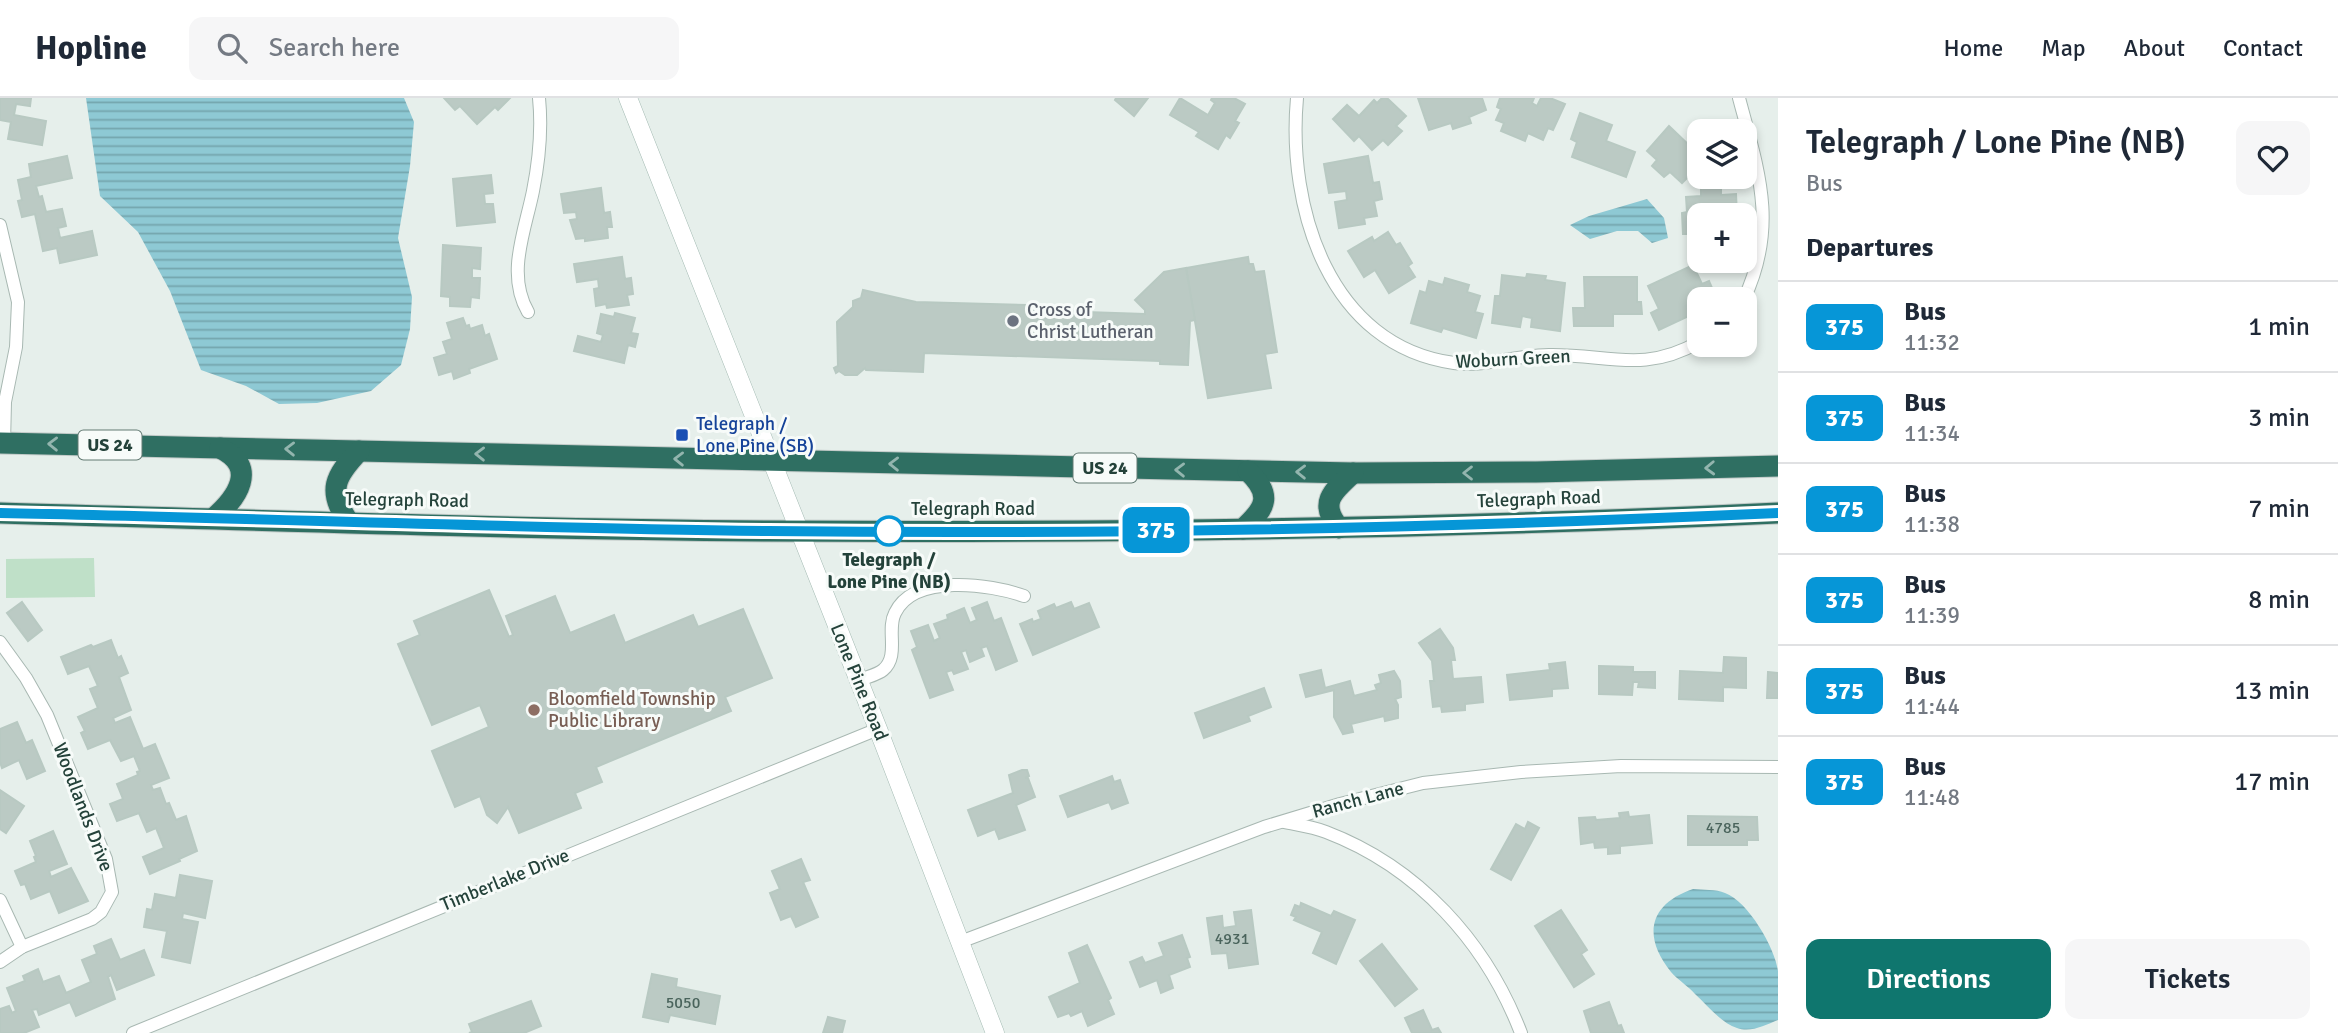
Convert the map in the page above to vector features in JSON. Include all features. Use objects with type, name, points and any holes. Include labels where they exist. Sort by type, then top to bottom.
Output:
[{"type":"highway","name":"Telegraph Road","points":[[2,443],[1353,473],[1778,466]]},
{"type":"highway","points":[[214,518],[234,496],[241,479],[241,471],[235,458],[220,447]]},
{"type":"highway","points":[[348,522],[337,505],[335,490],[344,466],[359,451]]},
{"type":"highway","points":[[1243,529],[1261,511],[1264,500],[1260,484],[1248,471]]},
{"type":"highway","points":[[1339,528],[1331,519],[1328,505],[1335,491],[1353,473]]},
{"type":"highway","name":"Telegraph Road","points":[[0,513],[799,531],[1339,528],[1778,513]]},
{"type":"street","name":"Lone Pine Road","points":[[628,98],[878,729],[995,1033]]},
{"type":"street","name":"Woburn Green","points":[[1297,98],[1296,155],[1312,233],[1343,299],[1370,328],[1387,340],[1423,357],[1476,364],[1546,355],[1587,356],[1624,362],[1642,361],[1687,348]]},
{"type":"street","points":[[1739,98],[1762,188],[1767,230],[1760,268],[1750,287]]},
{"type":"street","points":[[528,313],[520,300],[517,285],[518,260],[535,176],[541,99]]},
{"type":"street","points":[[0,225],[18,303],[16,347],[5,402],[2,443]]},
{"type":"street","points":[[858,681],[886,667],[892,653],[891,625],[894,614],[901,604],[917,591],[942,586],[1001,588],[1024,596]]},
{"type":"street","name":"Woodlands Drive","points":[[0,642],[26,678],[47,715],[106,859],[112,892],[102,912],[93,919],[22,947],[0,962]]},
{"type":"street","name":"Timberlake Drive","points":[[133,1033],[878,729]]},
{"type":"street","name":"Ranch Lane","points":[[960,942],[1282,821],[1423,783],[1521,772],[1621,766],[1778,767]]},
{"type":"street","points":[[1282,821],[1324,831],[1364,850],[1403,873],[1437,902],[1477,949],[1510,1006],[1521,1033]]},
{"type":"street","points":[[0,900],[22,947]]},
{"type":"green space","points":[[94,558],[95,597],[6,598],[6,559]]},
{"type":"water","points":[[86,98],[404,98],[414,122],[398,238],[412,297],[410,329],[401,365],[371,391],[317,403],[279,404],[246,386],[201,370],[170,291],[138,232],[100,196]]},
{"type":"water","points":[[1647,199],[1664,218],[1668,238],[1652,243],[1638,231],[1617,231],[1590,239],[1570,225],[1589,216]]},
{"type":"water","points":[[1693,889],[1718,891],[1734,898],[1759,926],[1776,961],[1778,1020],[1753,1029],[1731,1026],[1674,975],[1662,959],[1654,934],[1659,912],[1678,895]]},
{"type":"building","points":[[0,98],[31,98],[30,106],[16,104],[14,115],[46,121],[42,145],[8,139],[11,122],[0,120]]},
{"type":"building","points":[[444,98],[510,98],[498,110],[495,107],[477,124],[460,106],[455,110]]},
{"type":"building","points":[[1148,98],[1134,116],[1115,100]]},
{"type":"building","points":[[1180,98],[1208,115],[1215,103],[1212,98],[1234,98],[1245,104],[1235,121],[1239,123],[1230,138],[1226,135],[1218,149],[1196,136],[1199,132],[1170,115]]},
{"type":"building","points":[[1382,98],[1387,98],[1406,116],[1396,126],[1402,131],[1388,145],[1383,140],[1372,150],[1359,136],[1354,141],[1333,119],[1347,105],[1359,116],[1374,100],[1377,103]]},
{"type":"building","points":[[1418,98],[1482,98],[1486,110],[1469,117],[1471,123],[1453,129],[1451,123],[1429,130]]},
{"type":"building","points":[[1500,98],[1534,98],[1532,103],[1537,106],[1541,98],[1550,98],[1565,104],[1553,130],[1548,128],[1543,140],[1528,133],[1525,141],[1501,131],[1504,123],[1496,120],[1501,109],[1497,107]]},
{"type":"building","points":[[1580,113],[1612,125],[1606,141],[1635,152],[1626,177],[1572,157],[1577,142],[1571,139]]},
{"type":"building","points":[[1669,126],[1687,143],[1687,178],[1682,183],[1670,172],[1664,177],[1652,166],[1657,160],[1647,151]]},
{"type":"building","points":[[67,156],[72,178],[36,186],[39,197],[42,196],[46,212],[62,209],[66,226],[58,228],[60,238],[92,231],[97,255],[60,263],[57,248],[43,251],[35,214],[22,217],[18,201],[22,200],[18,180],[31,177],[29,164]]},
{"type":"building","points":[[1368,156],[1373,183],[1379,182],[1382,199],[1374,201],[1377,216],[1364,218],[1365,224],[1339,228],[1335,202],[1347,200],[1346,191],[1329,193],[1324,164]]},
{"type":"building","points":[[491,175],[493,193],[484,194],[485,204],[493,204],[495,222],[457,226],[453,179]]},
{"type":"building","points":[[601,188],[604,213],[610,212],[612,227],[607,227],[608,238],[585,241],[585,238],[576,239],[570,220],[577,219],[576,212],[564,213],[561,194]]},
{"type":"building","points":[[1701,189],[1721,189],[1721,195],[1736,194],[1736,203],[1687,203],[1687,212],[1686,197],[1701,196]]},
{"type":"building","points":[[1687,212],[1687,234],[1683,234],[1682,213]]},
{"type":"building","points":[[1388,232],[1396,245],[1400,243],[1412,263],[1408,266],[1415,277],[1389,293],[1375,270],[1364,277],[1348,251],[1372,237],[1374,241]]},
{"type":"building","points":[[443,245],[481,248],[480,269],[472,268],[472,278],[480,278],[479,298],[471,297],[470,307],[450,306],[450,297],[441,296]]},
{"type":"building","points":[[622,257],[625,279],[631,278],[633,294],[627,295],[629,305],[607,308],[606,304],[596,306],[594,289],[599,288],[598,279],[577,282],[574,264]]},
{"type":"building","points":[[1248,257],[1255,272],[1264,271],[1277,352],[1265,354],[1271,388],[1208,398],[1186,268]]},
{"type":"building","name":"Cross of Christ Lutheran","points":[[1186,268],[1195,320],[1190,321],[1188,365],[1160,364],[1160,361],[924,353],[923,372],[865,368],[857,375],[845,375],[839,371],[836,373],[834,368],[838,366],[837,322],[853,307],[853,301],[861,298],[863,290],[916,302],[1026,305],[1026,310],[1145,314],[1145,310],[1135,300],[1164,272]]},
{"type":"building","points":[[1687,268],[1687,273],[1697,273],[1702,284],[1709,281],[1712,287],[1687,287],[1687,317],[1659,330],[1651,313],[1659,309],[1648,286]]},
{"type":"building","points":[[1527,274],[1546,276],[1545,280],[1565,283],[1560,331],[1531,327],[1532,318],[1522,316],[1520,327],[1492,323],[1495,296],[1500,296],[1502,275],[1526,278]]},
{"type":"building","points":[[1584,277],[1637,277],[1637,302],[1641,302],[1642,314],[1613,314],[1613,326],[1574,326],[1573,308],[1585,308]]},
{"type":"building","points":[[1445,278],[1469,285],[1467,292],[1480,296],[1475,312],[1483,314],[1476,338],[1443,328],[1441,332],[1411,323],[1420,291],[1426,293],[1429,281],[1443,285]]},
{"type":"building","points":[[615,313],[635,318],[631,333],[638,334],[635,347],[628,345],[624,363],[574,351],[578,336],[601,342],[603,335],[597,333],[601,314],[614,317]]},
{"type":"building","points":[[463,318],[470,329],[482,325],[485,336],[489,334],[497,359],[469,369],[470,373],[454,379],[452,371],[439,375],[434,358],[447,354],[443,342],[452,339],[447,323]]},
{"type":"building","points":[[489,590],[509,637],[513,635],[506,616],[555,596],[570,633],[614,615],[625,643],[693,615],[698,627],[743,609],[772,678],[725,697],[731,711],[596,767],[602,782],[575,793],[581,808],[519,833],[508,807],[497,823],[487,815],[480,796],[455,807],[432,751],[489,727],[480,705],[432,725],[398,644],[420,635],[414,621]]},
{"type":"building","points":[[22,602],[42,630],[28,641],[7,613]]},
{"type":"building","points":[[987,602],[994,621],[1001,618],[1017,661],[996,670],[987,646],[981,648],[984,656],[970,662],[966,650],[961,652],[968,669],[954,674],[952,670],[946,672],[953,690],[930,698],[912,650],[917,647],[911,631],[928,625],[934,641],[940,638],[934,624],[948,619],[947,615],[964,608],[970,623],[977,620],[972,608]]},
{"type":"building","points":[[1071,602],[1074,609],[1089,603],[1099,627],[1033,655],[1020,624],[1041,619],[1038,611],[1054,604],[1056,608]]},
{"type":"building","points":[[1440,629],[1453,648],[1453,679],[1481,677],[1483,702],[1465,704],[1465,710],[1442,712],[1441,706],[1433,707],[1430,681],[1434,681],[1432,661],[1419,643]]},
{"type":"building","points":[[111,640],[128,673],[119,677],[131,710],[113,718],[115,723],[130,717],[143,749],[155,744],[169,778],[151,785],[153,790],[160,788],[176,820],[186,816],[197,851],[150,874],[143,857],[164,848],[156,828],[147,832],[139,813],[117,821],[110,804],[123,799],[117,784],[138,775],[137,772],[140,771],[134,756],[121,761],[110,740],[88,749],[81,733],[85,731],[78,717],[98,708],[90,689],[98,686],[89,666],[68,674],[61,657]]},
{"type":"building","points":[[1724,657],[1746,658],[1746,688],[1723,687],[1723,701],[1679,699],[1680,671],[1723,673]]},
{"type":"building","points":[[1565,662],[1568,688],[1552,689],[1552,696],[1510,700],[1507,675],[1550,670],[1549,664]]},
{"type":"building","points":[[1599,666],[1633,667],[1633,672],[1655,672],[1655,688],[1638,687],[1639,682],[1633,682],[1632,695],[1599,694]]},
{"type":"building","points":[[1321,670],[1325,688],[1350,681],[1354,696],[1377,690],[1375,685],[1381,683],[1379,675],[1394,671],[1400,681],[1401,697],[1395,699],[1398,718],[1385,721],[1384,716],[1351,724],[1353,732],[1343,734],[1334,717],[1334,690],[1306,697],[1300,675]]},
{"type":"building","points":[[1768,672],[1778,673],[1778,698],[1767,698]]},
{"type":"building","points":[[1264,688],[1271,707],[1248,716],[1250,721],[1204,738],[1195,713]]},
{"type":"building","points":[[17,722],[26,743],[32,740],[45,771],[27,779],[19,760],[2,768],[0,762],[0,729]]},
{"type":"building","points":[[1027,770],[1029,776],[1025,778],[1028,778],[1035,797],[1016,805],[1025,830],[999,839],[995,829],[978,836],[968,810],[1013,793],[1009,775]]},
{"type":"building","points":[[1112,776],[1114,782],[1120,780],[1128,803],[1112,809],[1109,802],[1068,817],[1060,796]]},
{"type":"building","points":[[0,790],[24,806],[6,833],[0,829]]},
{"type":"building","points":[[1628,812],[1629,817],[1649,815],[1652,843],[1620,846],[1620,853],[1608,854],[1608,847],[1595,848],[1594,842],[1581,844],[1579,818],[1620,818],[1619,813]]},
{"type":"building","points":[[1688,816],[1757,817],[1758,840],[1747,840],[1747,845],[1688,845]]},
{"type":"building","points":[[1528,822],[1539,828],[1511,880],[1491,869],[1516,824],[1525,829]]},
{"type":"building","points":[[53,831],[67,864],[49,871],[51,877],[71,868],[88,901],[59,913],[50,891],[31,899],[25,884],[21,885],[15,871],[36,862],[30,841]]},
{"type":"building","points":[[801,859],[810,880],[803,882],[818,917],[796,927],[791,916],[781,920],[770,893],[780,889],[772,871]]},
{"type":"building","points":[[180,875],[212,881],[205,918],[183,913],[182,919],[198,922],[190,963],[162,957],[167,931],[144,927],[147,909],[152,910],[155,894],[176,898]]},
{"type":"building","points":[[1301,903],[1331,916],[1334,911],[1355,920],[1336,964],[1313,953],[1322,932],[1294,920],[1296,917],[1291,915],[1295,905],[1300,907]]},
{"type":"building","points":[[1251,910],[1258,964],[1229,968],[1227,953],[1212,954],[1207,918],[1222,916],[1223,928],[1236,926],[1234,912]]},
{"type":"building","points":[[1561,910],[1587,950],[1581,954],[1594,974],[1574,987],[1535,926]]},
{"type":"building","points":[[1182,935],[1190,957],[1187,958],[1190,967],[1169,975],[1173,988],[1161,993],[1157,980],[1140,987],[1130,962],[1142,957],[1145,963],[1164,956],[1159,943]]},
{"type":"building","points":[[111,939],[120,960],[144,950],[154,975],[117,990],[111,975],[108,977],[115,999],[76,1016],[70,1002],[39,1015],[37,1009],[32,1010],[39,1027],[24,1033],[0,1033],[0,1009],[9,1006],[12,1013],[16,1011],[7,988],[25,981],[23,976],[38,969],[43,982],[59,976],[66,993],[91,982],[82,960],[97,954],[94,946]]},
{"type":"building","points":[[1382,944],[1417,989],[1395,1006],[1360,961]]},
{"type":"building","points":[[1087,945],[1111,998],[1108,1000],[1114,1014],[1088,1026],[1082,1011],[1071,1016],[1069,1013],[1058,1017],[1049,997],[1080,983],[1069,953]]},
{"type":"building","points":[[652,974],[677,979],[676,987],[720,996],[715,1024],[670,1015],[668,1022],[643,1017]]},
{"type":"building","points":[[531,1001],[541,1026],[524,1033],[469,1033],[472,1032],[469,1024]]},
{"type":"building","points":[[1609,1002],[1618,1026],[1621,1025],[1624,1033],[1591,1033],[1584,1011]]},
{"type":"building","points":[[1423,1010],[1432,1030],[1438,1028],[1441,1033],[1412,1033],[1405,1018]]},
{"type":"building","points":[[828,1017],[845,1021],[842,1033],[823,1033]]},
{"type":"bus line","name":"375","points":[[0,513],[593,528],[1058,532],[1624,520],[1778,513]]},
{"type":"place","name":"Cross of Christ Lutheran","points":[[1013,321]]},
{"type":"place","name":"Telegraph / Lone Pine (SB)","points":[[682,435]]},
{"type":"place","name":"Telegraph / Lone Pine (NB)","points":[[889,531]]},
{"type":"place","name":"Bloomfield Township Public Library","points":[[534,710]]}]
